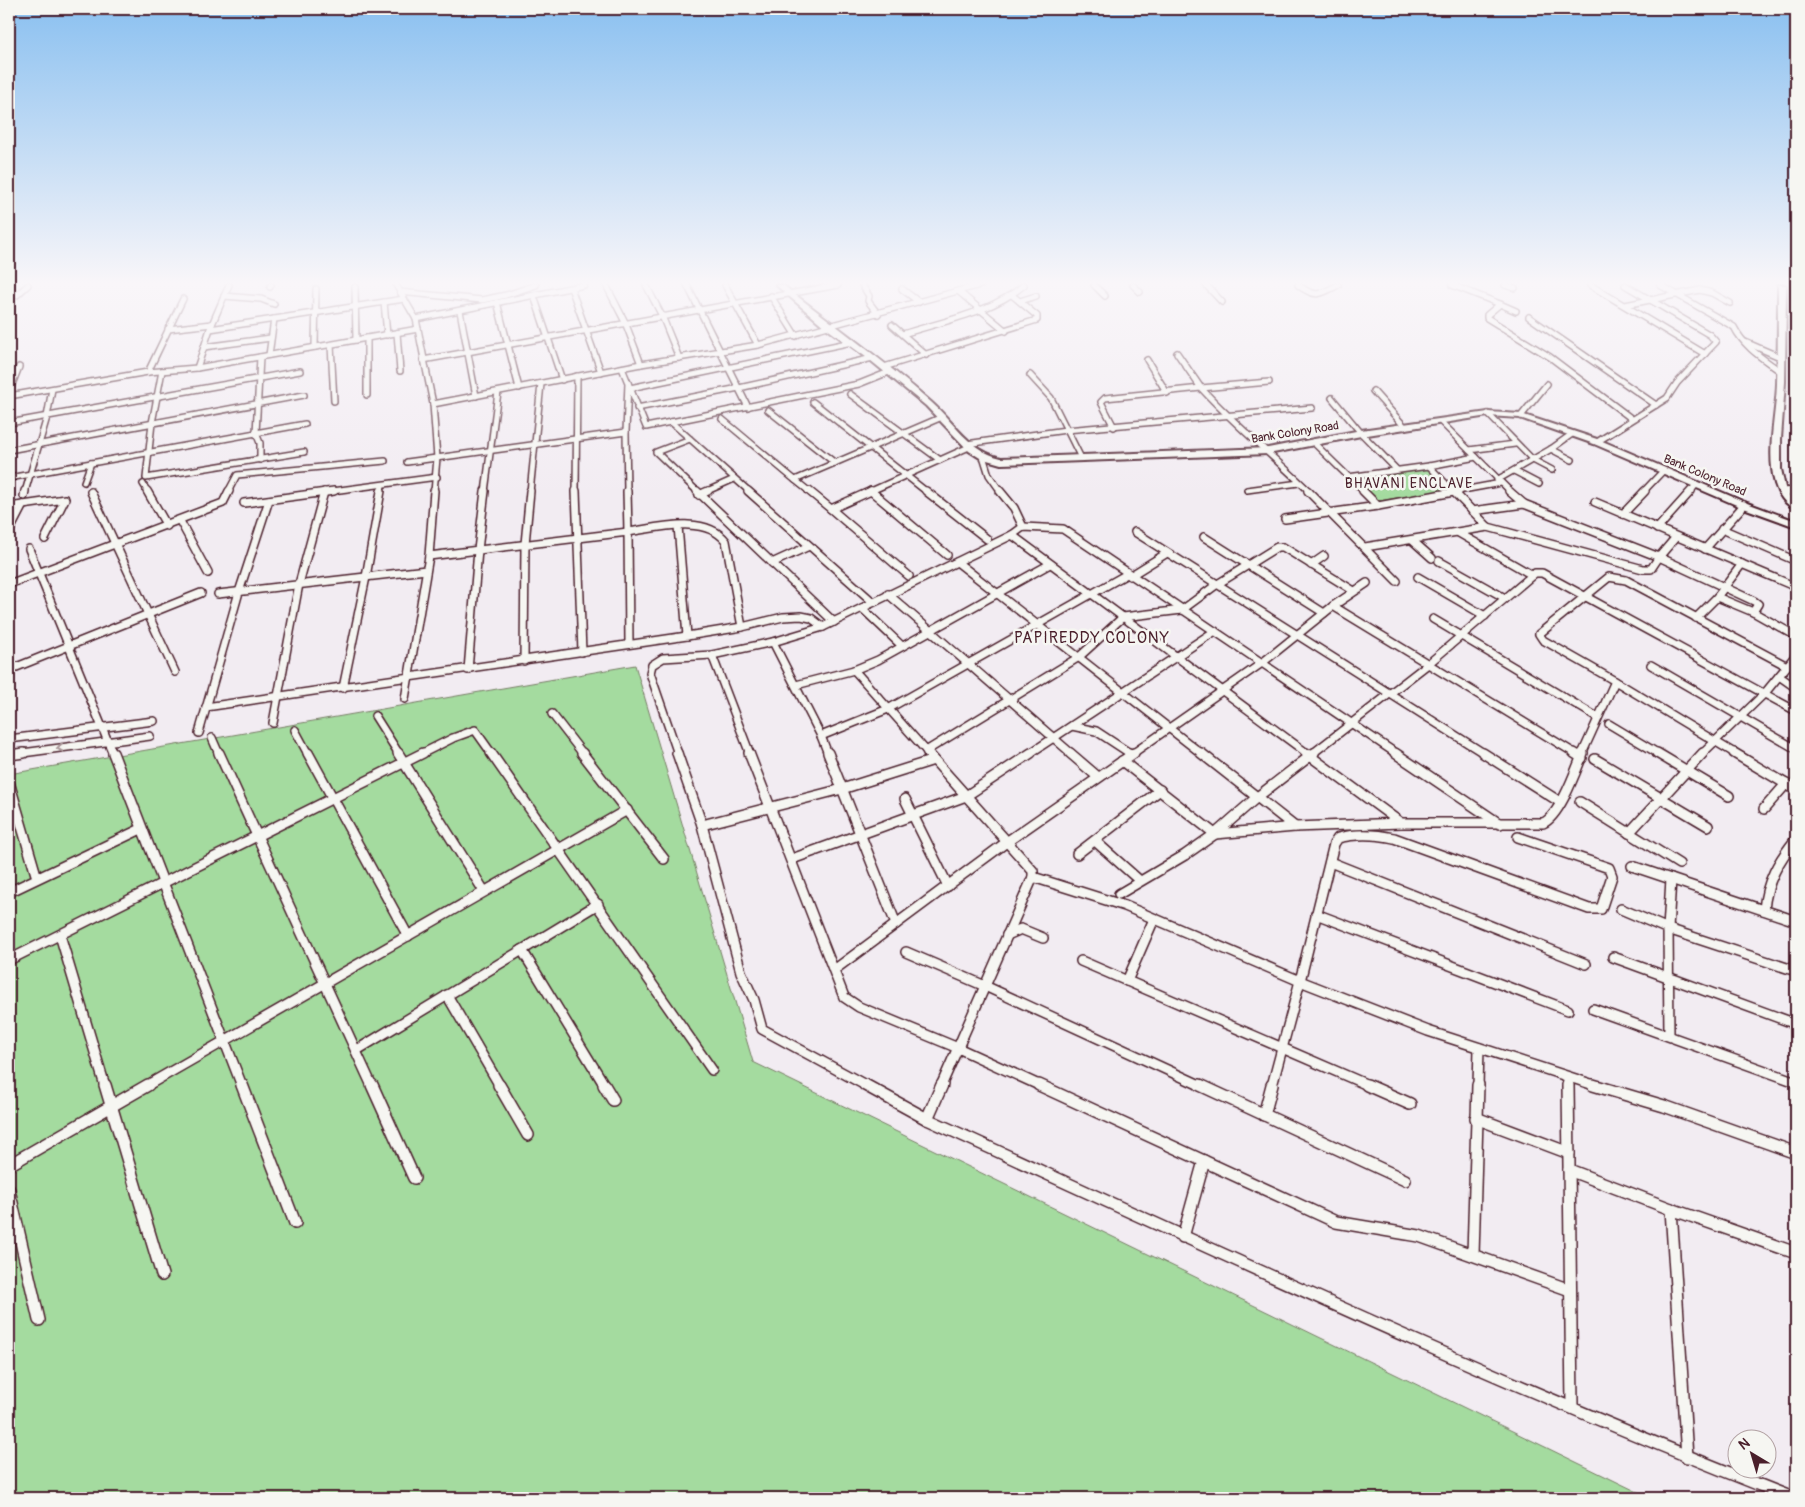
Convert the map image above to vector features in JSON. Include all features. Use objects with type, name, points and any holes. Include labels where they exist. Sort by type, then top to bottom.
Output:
[{"type":"street","points":[[148,372],[156,355]]},
{"type":"street","points":[[197,368],[201,355]]},
{"type":"street","points":[[9,396],[148,372],[197,368],[268,355]]},
{"type":"street","points":[[332,355],[334,401]]},
{"type":"street","points":[[367,355],[367,395]]},
{"type":"street","points":[[399,355],[400,371]]},
{"type":"street","points":[[405,699],[429,556],[438,458],[432,404],[422,355]]},
{"type":"street","points":[[423,360],[446,355]]},
{"type":"street","points":[[469,355],[476,396]]},
{"type":"street","points":[[511,355],[519,388]]},
{"type":"street","points":[[554,355],[562,380]]},
{"type":"street","points":[[595,355],[601,372]]},
{"type":"street","points":[[638,355],[641,364]]},
{"type":"street","points":[[432,404],[695,355]]},
{"type":"street","points":[[723,355],[748,407]]},
{"type":"street","points":[[629,386],[729,369],[791,355]]},
{"type":"street","name":"Bank Colony Road","points":[[869,355],[942,417],[968,445],[983,456],[1001,461],[1268,451],[1361,433],[1488,414],[1521,416],[1597,442],[1744,505],[1796,524]]},
{"type":"street","points":[[622,368],[646,427],[859,384],[886,369],[925,355]]},
{"type":"street","points":[[1179,355],[1201,388],[1228,417],[1268,451],[1397,581]]},
{"type":"street","points":[[1547,355],[1632,419]]},
{"type":"street","points":[[1584,355],[1656,405]]},
{"type":"street","points":[[1597,442],[1667,398],[1676,383],[1704,355]]},
{"type":"street","points":[[1757,355],[1780,371]]},
{"type":"street","points":[[1776,355],[1780,357],[1781,382],[1777,461],[1778,480],[1782,492],[1796,506]]},
{"type":"street","points":[[260,357],[256,433],[260,443],[260,460]]},
{"type":"street","points":[[637,408],[739,388],[873,358]]},
{"type":"street","points":[[1147,360],[1167,393]]},
{"type":"street","points":[[9,392],[19,367]]},
{"type":"street","points":[[162,371],[152,423],[146,478],[304,452]]},
{"type":"street","points":[[9,424],[300,371]]},
{"type":"street","points":[[1030,375],[1046,391],[1081,458]]},
{"type":"street","points":[[577,376],[575,439],[576,539],[582,652]]},
{"type":"street","points":[[1114,427],[1101,402],[1105,398],[1269,382]]},
{"type":"street","points":[[524,661],[524,544],[541,384]]},
{"type":"street","points":[[1521,416],[1547,384]]},
{"type":"street","points":[[629,386],[626,432],[629,644]]},
{"type":"street","points":[[24,496],[47,417],[52,389]]},
{"type":"street","points":[[1374,390],[1405,427]]},
{"type":"street","points":[[468,670],[478,550],[498,392]]},
{"type":"street","points":[[850,394],[940,460]]},
{"type":"street","points":[[9,450],[304,395]]},
{"type":"street","points":[[1332,398],[1361,433],[1397,470]]},
{"type":"street","points":[[813,402],[987,539]]},
{"type":"street","points":[[830,509],[940,460],[968,445],[1066,430],[1312,408]]},
{"type":"street","points":[[768,410],[835,463]]},
{"type":"street","points":[[1488,414],[1515,444],[1533,460],[1552,470]]},
{"type":"street","points":[[795,480],[903,432],[942,417]]},
{"type":"street","points":[[722,419],[908,576]]},
{"type":"street","points":[[672,422],[873,602]]},
{"type":"street","points":[[1441,422],[1499,482],[1524,504],[1724,586],[1758,604],[1753,612]]},
{"type":"street","points":[[9,478],[305,424]]},
{"type":"street","points":[[406,462],[626,432]]},
{"type":"street","points":[[1285,519],[1378,506],[1499,482],[1572,434]]},
{"type":"street","points":[[690,439],[656,452],[834,622]]},
{"type":"street","points":[[1314,442],[1378,506]]},
{"type":"street","points":[[1469,450],[1515,444]]},
{"type":"street","points":[[1551,449],[1572,460]]},
{"type":"street","points":[[983,456],[983,467],[1020,516],[1023,527]]},
{"type":"street","points":[[1348,477],[1429,466],[1476,457]]},
{"type":"street","points":[[9,584],[167,526],[223,503],[237,475],[385,461]]},
{"type":"street","points":[[84,482],[91,463]]},
{"type":"street","points":[[1429,466],[1488,528]]},
{"type":"street","points":[[1514,471],[1539,484]]},
{"type":"street","points":[[1623,514],[1663,471]]},
{"type":"street","points":[[244,503],[437,477]]},
{"type":"street","points":[[699,495],[734,479]]},
{"type":"street","points":[[1247,490],[1299,483]]},
{"type":"street","points":[[143,484],[167,526]]},
{"type":"street","points":[[343,688],[366,577],[382,485]]},
{"type":"street","points":[[1657,529],[1696,485]]},
{"type":"street","points":[[871,491],[947,556]]},
{"type":"street","points":[[1782,492],[1796,491]]},
{"type":"street","points":[[91,492],[175,672]]},
{"type":"street","points":[[273,723],[299,584],[324,492]]},
{"type":"street","points":[[9,507],[64,499],[46,539]]},
{"type":"street","points":[[199,733],[239,592],[269,500]]},
{"type":"street","points":[[1594,502],[1796,587]]},
{"type":"street","points":[[1472,511],[1524,504]]},
{"type":"street","points":[[9,532],[23,505]]},
{"type":"street","points":[[1705,549],[1744,505]]},
{"type":"street","points":[[180,521],[208,573]]},
{"type":"street","points":[[678,526],[687,636]]},
{"type":"street","points":[[429,556],[678,526],[705,527],[716,531],[726,540],[742,627]]},
{"type":"street","points":[[1500,824],[1128,575],[1063,529],[1023,527],[1012,536],[888,594],[823,627],[773,642],[712,655],[663,658],[652,665],[650,673],[702,825],[741,972],[754,1000],[762,1029],[926,1119],[1369,1321],[1572,1406],[1687,1457],[1793,1498]]},
{"type":"street","points":[[1365,547],[1488,528],[1643,569],[1652,569],[1676,537]]},
{"type":"street","points":[[1722,529],[1796,561]]},
{"type":"street","points":[[1135,532],[1560,802]]},
{"type":"street","points":[[1457,532],[1532,575]]},
{"type":"street","points":[[1012,536],[1401,823]]},
{"type":"street","points":[[1204,538],[1324,613]]},
{"type":"street","points":[[1412,540],[1432,558]]},
{"type":"street","points":[[772,563],[809,546]]},
{"type":"street","points":[[926,751],[1079,657],[1124,617],[1182,610],[1216,585],[1281,547],[1354,591]]},
{"type":"street","points":[[29,549],[108,741],[295,1223]]},
{"type":"street","points":[[821,736],[888,709],[1167,553]]},
{"type":"street","points":[[1311,564],[1324,556]]},
{"type":"street","points":[[1439,561],[1505,598]]},
{"type":"street","points":[[957,562],[1256,798],[1296,827]]},
{"type":"street","points":[[796,685],[854,670],[931,631],[1050,564]]},
{"type":"street","points":[[1696,618],[1716,597],[1742,564]]},
{"type":"street","points":[[218,594],[426,570]]},
{"type":"street","points":[[1119,894],[1185,855],[1216,834],[1256,798],[1428,664],[1532,575],[1542,573],[1796,711]]},
{"type":"street","points":[[1418,577],[1485,616]]},
{"type":"street","points":[[1787,666],[1620,578],[1609,577],[1539,634],[1543,640],[1796,790]]},
{"type":"street","points":[[834,970],[1008,841],[1262,663],[1333,606],[1367,583]]},
{"type":"street","points":[[9,670],[69,644],[200,593]]},
{"type":"street","points":[[888,594],[1098,777]]},
{"type":"street","points":[[1716,597],[1753,612],[1796,636]]},
{"type":"street","points":[[1333,606],[1582,758]]},
{"type":"street","points":[[862,608],[902,646]]},
{"type":"street","points":[[206,707],[468,670],[687,636],[742,627],[783,617],[801,616],[811,618],[823,627]]},
{"type":"street","points":[[1433,619],[1597,717]]},
{"type":"street","points":[[792,859],[966,796],[1215,632]]},
{"type":"street","points":[[773,642],[821,736],[896,924]]},
{"type":"street","points":[[712,655],[844,997],[859,1007],[958,1048],[1336,1222],[1419,1236],[1570,1290]]},
{"type":"street","points":[[1629,833],[1714,741],[1765,693],[1796,655]]},
{"type":"street","points":[[1651,665],[1796,748]]},
{"type":"street","points":[[854,670],[1033,871],[1033,877],[1008,935],[926,1119]]},
{"type":"street","points":[[1779,676],[1796,688]]},
{"type":"street","points":[[1122,761],[1216,834],[1296,827],[1401,823],[1500,824],[1546,822],[1560,802],[1582,758],[1597,717],[1615,681]]},
{"type":"street","points":[[552,714],[664,858]]},
{"type":"street","points":[[375,716],[402,763],[484,891]]},
{"type":"street","points":[[9,739],[154,721]]},
{"type":"street","points":[[1609,724],[1729,796]]},
{"type":"street","points":[[1072,726],[1096,731],[1132,754]]},
{"type":"street","points":[[295,730],[408,936]]},
{"type":"street","points":[[9,960],[402,763],[461,734],[475,730],[712,1070]]},
{"type":"street","points":[[9,754],[150,736]]},
{"type":"street","points":[[212,738],[255,837],[357,1050],[414,1178]]},
{"type":"street","points":[[1595,759],[1708,826]]},
{"type":"street","points":[[702,825],[769,806],[842,789],[934,760]]},
{"type":"street","points":[[9,782],[38,878]]},
{"type":"street","points":[[1764,809],[1786,784]]},
{"type":"street","points":[[1076,854],[1160,790]]},
{"type":"street","points":[[905,799],[948,886]]},
{"type":"street","points":[[1580,802],[1679,864]]},
{"type":"street","points":[[9,1165],[627,810]]},
{"type":"street","points":[[9,892],[141,829]]},
{"type":"street","points":[[1264,1115],[1316,914],[1338,838],[1344,836],[1386,836],[1589,909],[1601,909],[1612,876],[1609,868],[1518,837]]},
{"type":"street","points":[[1764,910],[1764,897],[1776,868],[1796,839]]},
{"type":"street","points":[[1095,841],[1140,881]]},
{"type":"street","points":[[1330,862],[1586,964]]},
{"type":"street","points":[[1632,866],[1796,921]]},
{"type":"street","points":[[1033,877],[1126,906],[1300,981],[1428,1031],[1568,1078],[1664,1106],[1796,1153]]},
{"type":"street","points":[[1669,1035],[1670,979],[1668,928],[1671,879]]},
{"type":"street","points":[[357,1050],[598,904]]},
{"type":"street","points":[[1621,909],[1668,928],[1796,971]]},
{"type":"street","points":[[1316,914],[1568,1010]]},
{"type":"street","points":[[1127,981],[1154,919]]},
{"type":"street","points":[[1008,935],[1021,929],[1043,938]]},
{"type":"street","points":[[60,935],[162,1275]]},
{"type":"street","points":[[522,950],[613,1100]]},
{"type":"street","points":[[906,952],[985,986],[1405,1180]]},
{"type":"street","points":[[1613,957],[1796,1024]]},
{"type":"street","points":[[1081,961],[1410,1104]]},
{"type":"street","points":[[447,995],[528,1135]]},
{"type":"street","points":[[1593,1009],[1796,1082]]},
{"type":"street","points":[[1473,1255],[1479,1048]]},
{"type":"street","points":[[1568,1078],[1572,1406]]},
{"type":"street","points":[[1476,1118],[1569,1153]]},
{"type":"street","points":[[1183,1236],[1204,1161]]},
{"type":"street","points":[[1569,1170],[1796,1253]]},
{"type":"street","points":[[9,1190],[39,1320]]},
{"type":"street","points":[[1672,1209],[1687,1457]]},
{"type":"green space","points":[[1427,469],[1447,490],[1378,501],[1356,480]]},
{"type":"green space","points":[[635,665],[753,1062],[1650,1498],[9,1498],[9,774]]},
{"type":"district","name":"BHAVANI ENCLAVE","points":[[1409,483]]},
{"type":"district","name":"PAPIREDDY COLONY","points":[[1092,637]]}]
